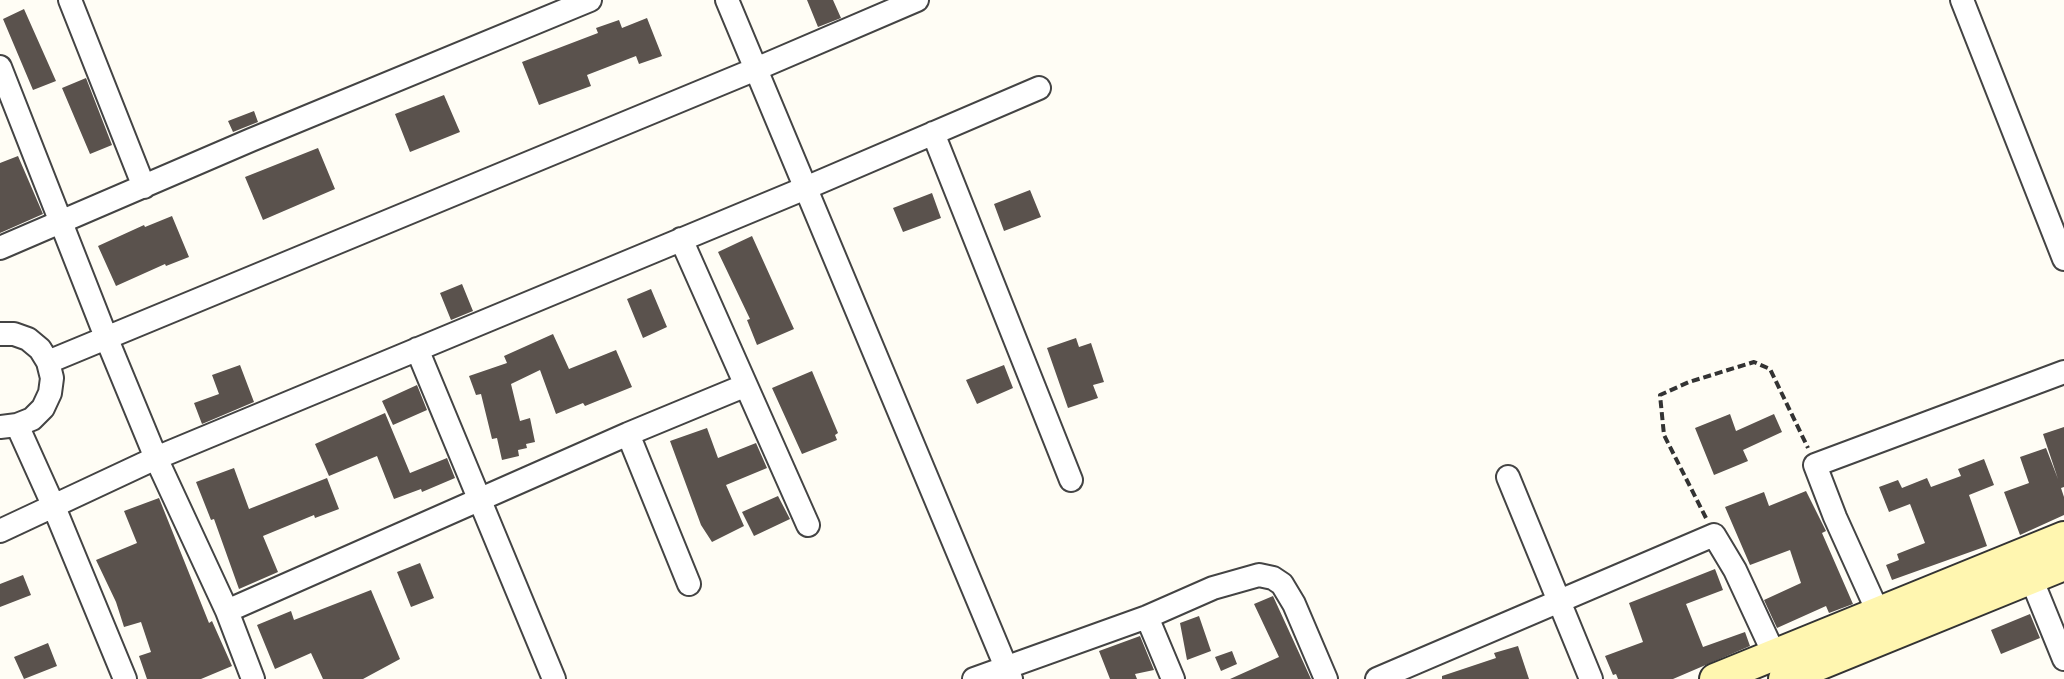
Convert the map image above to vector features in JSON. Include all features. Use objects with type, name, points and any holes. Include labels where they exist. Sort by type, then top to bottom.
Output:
[{"type":"main road","points":[[1779,667],[1878,612],[2064,537]]},
{"type":"main road","points":[[1715,679],[1779,667],[1829,670],[2064,565]]},
{"type":"street","points":[[70,0],[144,187]]},
{"type":"street","points":[[0,248],[590,0]]},
{"type":"street","points":[[727,0],[1009,672]]},
{"type":"street","points":[[48,362],[917,0]]},
{"type":"street","points":[[1962,0],[2064,259]]},
{"type":"street","points":[[0,67],[60,224],[156,458],[227,611],[253,679]]},
{"type":"street","points":[[0,531],[156,458],[1039,88]]},
{"type":"street","points":[[933,133],[1071,480]]},
{"type":"street","points":[[681,239],[808,525]]},
{"type":"street","points":[[0,334],[14,334],[28,339],[40,349],[48,362],[52,378],[43,408],[32,419],[9,426],[54,507],[125,679]]},
{"type":"street","points":[[417,349],[554,679]]},
{"type":"street","points":[[1878,612],[1815,465],[2064,372]]},
{"type":"street","points":[[227,611],[744,386]]},
{"type":"street","points":[[628,434],[689,584]]},
{"type":"street","points":[[1508,477],[1591,679]]},
{"type":"street","points":[[1377,679],[1558,599],[1714,535],[1735,570],[1779,667]]},
{"type":"street","points":[[974,679],[1009,672],[1241,578],[1259,575],[1282,584],[1294,604],[1326,679]]},
{"type":"street","points":[[2031,578],[2064,659]]},
{"type":"street","points":[[1147,617],[1173,679]]},
{"type":"path","points":[[1714,535],[1664,435],[1660,395],[1689,382],[1754,362],[1770,369],[1784,393],[1815,465]]},
{"type":"building","points":[[807,0],[833,0],[841,18],[818,27]]},
{"type":"building","points":[[24,9],[56,81],[33,90],[3,19]]},
{"type":"building","points":[[647,18],[662,56],[639,64],[636,56],[587,75],[591,86],[539,105],[522,62],[598,33],[596,28],[619,20],[622,28]]},
{"type":"building","points":[[86,78],[112,145],[90,154],[62,88]]},
{"type":"building","points":[[444,95],[460,132],[410,152],[395,114]]},
{"type":"building","points":[[254,111],[258,122],[233,132],[228,121]]},
{"type":"building","points":[[318,148],[335,189],[263,220],[245,177]]},
{"type":"building","points":[[18,156],[43,214],[0,233],[0,163]]},
{"type":"building","points":[[1030,190],[1041,217],[1004,231],[994,204]]},
{"type":"building","points":[[932,193],[941,218],[903,232],[893,208]]},
{"type":"building","points":[[172,216],[189,257],[116,286],[98,246]]},
{"type":"building","points":[[752,236],[794,329],[757,345],[747,320],[750,319],[718,252]]},
{"type":"building","points":[[462,284],[473,311],[451,320],[440,293]]},
{"type":"building","points":[[651,289],[667,327],[643,338],[627,299]]},
{"type":"building","points":[[553,334],[569,369],[616,350],[632,387],[556,414],[540,370],[511,384],[520,421],[530,418],[535,442],[518,450],[519,456],[502,460],[497,438],[492,439],[481,394],[476,395],[469,376],[507,363],[504,356]]},
{"type":"building","points":[[1076,338],[1079,347],[1091,343],[1104,382],[1093,385],[1098,398],[1068,408],[1047,348]]},
{"type":"building","points":[[240,365],[254,402],[202,424],[194,403],[219,394],[212,375]]},
{"type":"building","points":[[1004,365],[1013,388],[977,404],[966,380]]},
{"type":"building","points":[[812,371],[838,433],[835,435],[837,440],[802,454],[772,388]]},
{"type":"building","points":[[417,385],[427,410],[393,425],[382,401]]},
{"type":"building","points":[[385,413],[410,473],[447,458],[455,478],[422,492],[421,489],[394,499],[377,456],[329,476],[315,444]]},
{"type":"building","points":[[1730,414],[1736,431],[1774,414],[1782,432],[1743,450],[1748,461],[1714,475],[1695,428]]},
{"type":"building","points":[[2064,427],[2064,487],[2061,488],[2064,515],[2020,535],[2004,492],[2029,483],[2020,457],[2046,448],[2058,479],[2043,434]]},
{"type":"building","points":[[707,428],[718,458],[756,443],[767,468],[726,485],[744,526],[712,542],[701,525],[670,441]]},
{"type":"building","points":[[1984,459],[1994,485],[1969,495],[1987,546],[1892,580],[1886,565],[1899,560],[1897,554],[1925,543],[1910,504],[1889,512],[1879,487],[1898,480],[1902,488],[1927,478],[1931,487],[1961,476],[1958,469]]},
{"type":"building","points":[[234,468],[249,509],[327,478],[339,509],[315,518],[314,515],[263,536],[278,572],[239,589],[214,519],[211,520],[196,482]]},
{"type":"building","points":[[1806,491],[1826,531],[1822,533],[1853,604],[1829,613],[1826,606],[1777,628],[1764,600],[1801,583],[1790,550],[1750,565],[1725,507],[1764,492],[1769,506]]},
{"type":"building","points":[[778,496],[790,519],[754,536],[742,512]]},
{"type":"building","points":[[159,498],[209,623],[212,621],[232,666],[201,679],[147,679],[139,656],[151,652],[141,622],[124,627],[96,560],[137,543],[124,511]]},
{"type":"building","points":[[420,563],[434,598],[411,607],[397,572]]},
{"type":"building","points":[[1715,569],[1723,590],[1686,604],[1703,647],[1745,632],[1750,646],[1673,679],[1618,679],[1616,674],[1613,675],[1605,656],[1643,642],[1629,603]]},
{"type":"building","points":[[23,575],[31,595],[0,607],[0,584]]},
{"type":"building","points":[[371,590],[400,659],[363,679],[323,679],[311,653],[275,669],[257,625],[291,611],[294,620]]},
{"type":"building","points":[[1273,596],[1311,679],[1230,679],[1279,657],[1254,604]]},
{"type":"building","points":[[2030,614],[2040,638],[2001,654],[1991,630]]},
{"type":"building","points":[[1199,616],[1211,651],[1187,660],[1180,623]]},
{"type":"building","points":[[1140,636],[1154,670],[1135,674],[1137,679],[1110,679],[1099,651]]},
{"type":"building","points":[[48,643],[57,666],[24,679],[14,657]]},
{"type":"building","points":[[1518,646],[1529,679],[1442,679],[1442,676],[1496,658],[1494,653]]},
{"type":"building","points":[[1232,651],[1237,664],[1221,671],[1215,657]]}]
